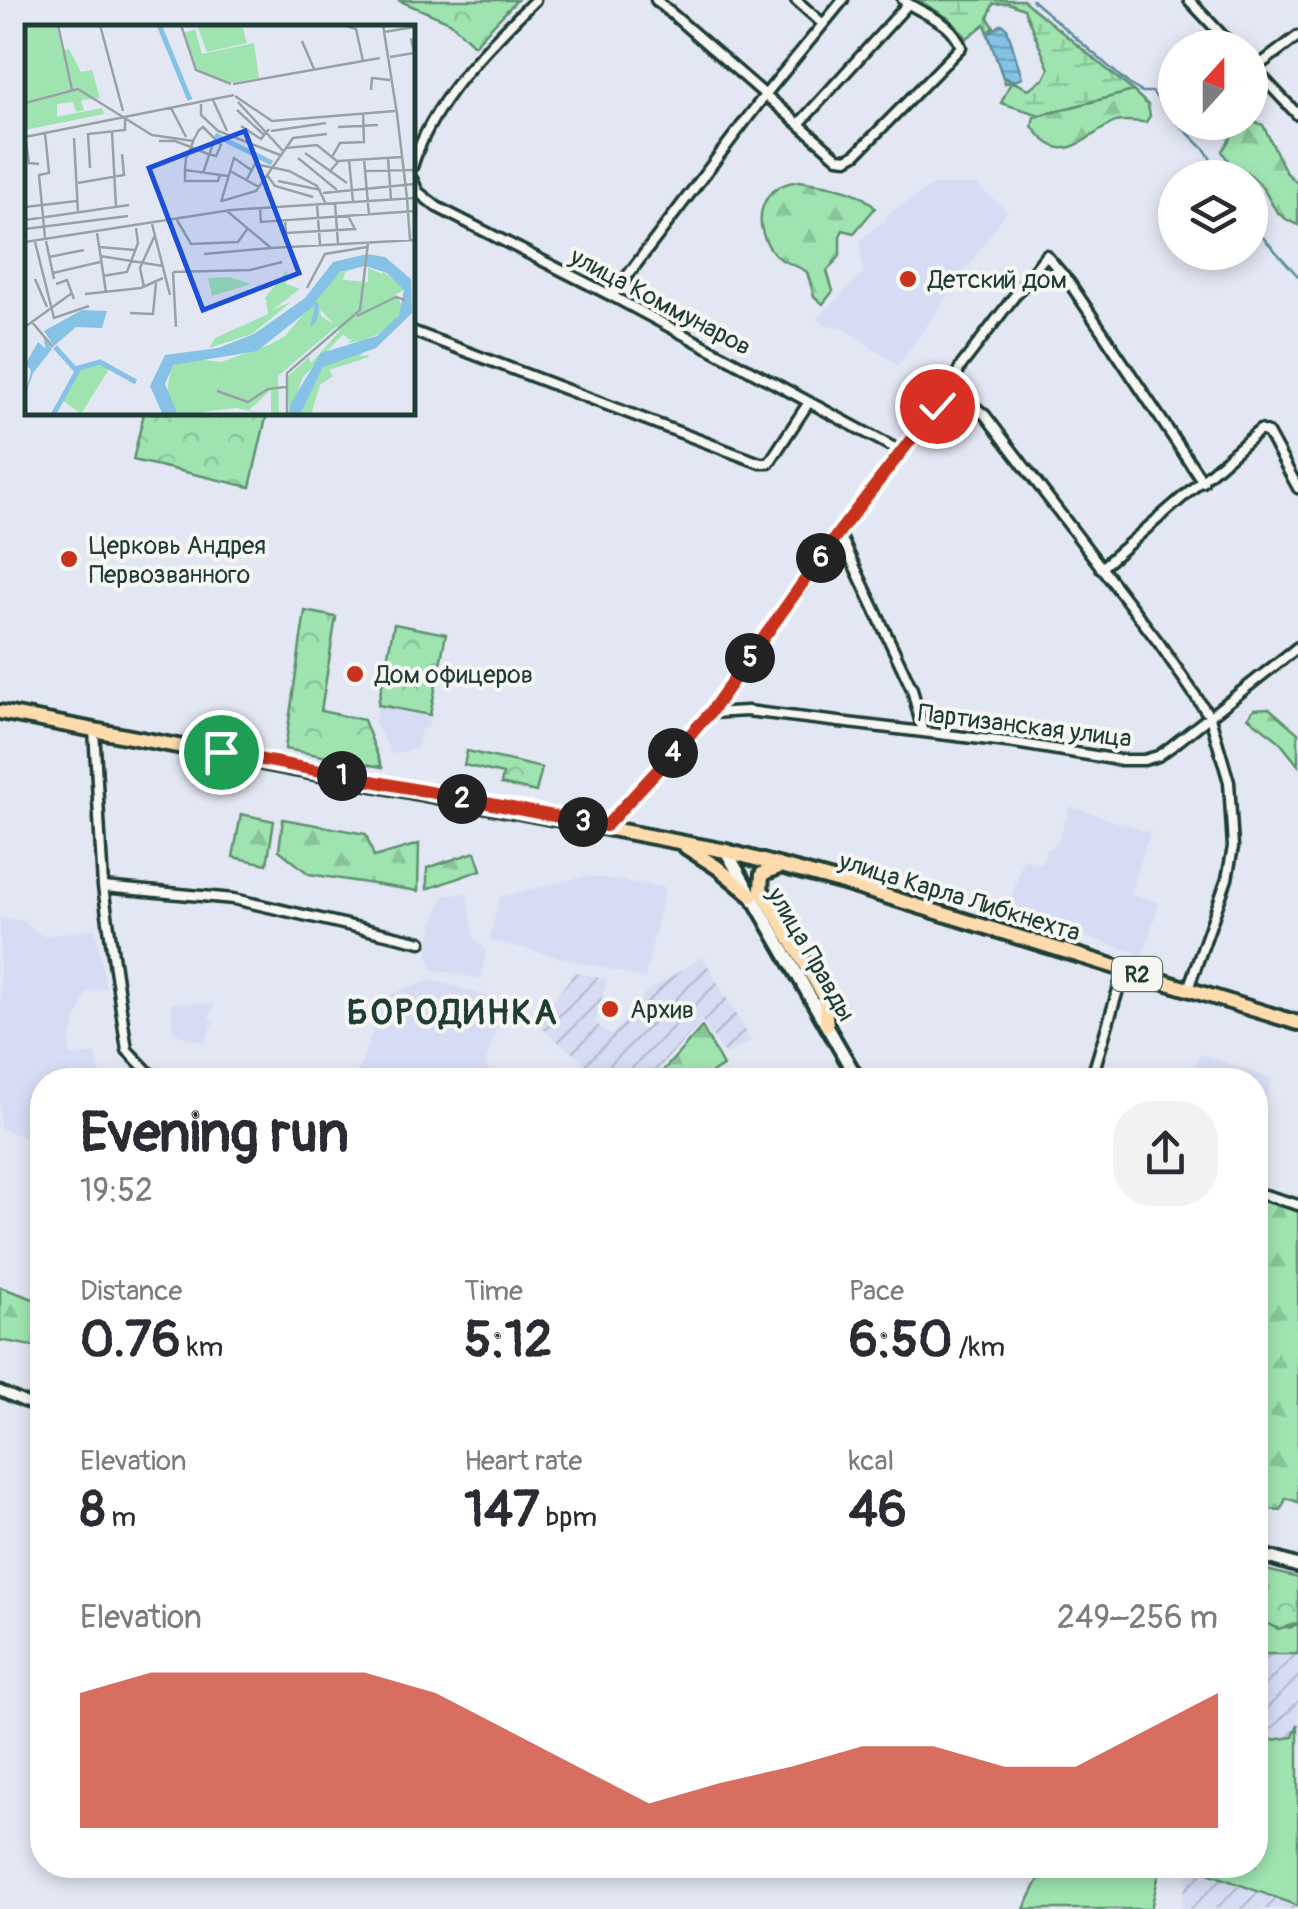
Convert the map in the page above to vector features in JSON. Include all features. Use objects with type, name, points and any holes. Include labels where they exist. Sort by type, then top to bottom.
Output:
[{"type":"main road","name":"R2","points":[[0,712],[606,826]]},
{"type":"main road","name":"улица Карла Либкнехта","points":[[606,826],[783,866],[1298,1023]]},
{"type":"main road","points":[[675,840],[718,867],[752,896]]},
{"type":"main road","name":"улица Правды","points":[[726,851],[851,1068]]},
{"type":"main road","points":[[783,866],[762,874],[761,890],[824,996],[826,1025]]},
{"type":"main road","points":[[1268,1557],[1298,1566]]},
{"type":"street","points":[[415,160],[447,98],[491,43],[535,0]]},
{"type":"street","points":[[656,0],[838,158],[847,159],[961,46],[958,38],[924,10],[906,2],[799,124]]},
{"type":"street","points":[[796,0],[823,24]]},
{"type":"street","points":[[612,296],[765,95],[843,0]]},
{"type":"street","points":[[1190,0],[1218,30]]},
{"type":"street","points":[[1268,57],[1298,36]]},
{"type":"street","points":[[1268,84],[1298,115]]},
{"type":"street","name":"улица Коммунаров","points":[[415,185],[437,207],[900,450]]},
{"type":"street","points":[[606,826],[710,713],[900,450],[944,400],[961,366],[1046,255],[1203,482]]},
{"type":"street","points":[[415,332],[760,463],[769,463],[809,402]]},
{"type":"street","points":[[944,400],[963,397],[985,415],[1159,642],[1210,716],[1230,782],[1233,847],[1227,879],[1188,989]]},
{"type":"street","points":[[1101,568],[1260,430],[1264,430],[1298,488]]},
{"type":"street","points":[[839,532],[912,689],[923,732]]},
{"type":"street","name":"Партизанская улица","points":[[710,713],[746,712],[923,732],[1133,761],[1158,756],[1298,647]]},
{"type":"street","points":[[94,728],[103,887],[126,1050],[144,1068]]},
{"type":"street","points":[[103,887],[234,899],[421,942]]},
{"type":"street","points":[[1095,1068],[1124,970]]},
{"type":"street","points":[[1268,1196],[1298,1205]]},
{"type":"street","points":[[0,1390],[30,1404]]},
{"type":"shaded area","name":"Детский дом","points":[[934,185],[977,185],[1007,211],[898,366],[844,328],[828,326],[817,319],[863,273],[860,243],[864,236],[884,222],[887,215]]},
{"type":"shaded area","points":[[378,705],[430,715],[428,728],[421,728],[417,749],[392,754],[375,722]]},
{"type":"shaded area","points":[[1070,806],[1150,833],[1130,894],[1159,903],[1143,955],[1007,912],[1023,860],[1041,865],[1046,850],[1057,844]]},
{"type":"shaded area","points":[[587,876],[665,887],[645,978],[489,940],[500,897]]},
{"type":"shaded area","points":[[467,893],[474,938],[486,950],[481,979],[432,969],[428,954],[432,926],[443,896]]},
{"type":"shaded area","points":[[0,919],[22,920],[42,936],[95,929],[106,988],[86,992],[69,1042],[71,1055],[96,1054],[99,1068],[30,1068],[30,1139],[0,1129]]},
{"type":"shaded area","points":[[703,957],[751,1041],[725,1055],[702,1021],[659,1068],[590,1068],[536,1023],[575,972],[607,980],[595,1023],[612,1036],[646,992]]},
{"type":"shaded area","points":[[431,979],[505,1002],[485,1065],[488,1068],[359,1068],[385,997]]},
{"type":"shaded area","points":[[171,1003],[215,1004],[209,1018],[214,1021],[204,1043],[173,1033]]},
{"type":"shaded area","points":[[1200,1054],[1241,1068],[1195,1068]]},
{"type":"shaded area","points":[[1268,1654],[1298,1654],[1298,1909],[1181,1909],[1187,1878],[1268,1878]]},
{"type":"green space","points":[[398,0],[517,0],[474,45],[450,22]]},
{"type":"green space","points":[[918,0],[1023,0],[1133,91],[1040,115],[1001,103],[1011,82],[1005,83],[1003,77],[1028,89],[1044,79],[1049,69],[1024,9],[1008,3],[993,4],[988,18],[994,27],[988,34],[985,24],[967,38],[950,19]]},
{"type":"green space","points":[[1133,91],[1148,105],[1150,116],[1146,122],[1116,122],[1080,143],[1062,148],[1043,139],[1032,126],[1034,117]]},
{"type":"green space","points":[[1268,135],[1286,172],[1298,184],[1298,225],[1280,215],[1268,197],[1268,160],[1229,160],[1222,151],[1229,140],[1268,140]]},
{"type":"green space","points":[[800,181],[850,192],[875,208],[854,233],[843,230],[840,256],[827,271],[833,291],[823,304],[814,296],[807,272],[777,256],[762,229],[763,206],[768,197],[776,189]]},
{"type":"green space","points":[[144,415],[267,415],[250,487],[133,460]]},
{"type":"green space","points":[[305,611],[336,617],[321,711],[364,720],[382,767],[285,749]]},
{"type":"green space","points":[[394,624],[446,634],[430,715],[378,705]]},
{"type":"green space","points":[[1269,708],[1298,733],[1298,765],[1278,740],[1248,717],[1254,709]]},
{"type":"green space","points":[[467,751],[542,768],[536,792],[501,784],[503,774],[464,765]]},
{"type":"green space","points":[[241,814],[274,821],[267,864],[233,857]]},
{"type":"green space","points":[[283,819],[366,834],[374,857],[419,844],[418,891],[309,874],[279,850]]},
{"type":"green space","points":[[475,852],[481,870],[427,889],[427,868]]},
{"type":"green space","points":[[702,1027],[723,1066],[720,1068],[665,1068]]},
{"type":"green space","points":[[1268,1201],[1298,1211],[1298,1502],[1286,1498],[1281,1510],[1268,1509]]},
{"type":"green space","points":[[0,1287],[30,1298],[30,1346],[0,1340]]},
{"type":"green space","points":[[1268,1570],[1298,1578],[1298,1623],[1279,1629],[1268,1624]]},
{"type":"green space","points":[[1268,1622],[1290,1628],[1298,1623],[1298,1654],[1268,1654]]},
{"type":"green space","points":[[1298,1724],[1298,1906],[1222,1878],[1268,1878],[1268,1740],[1293,1737]]},
{"type":"green space","points":[[1040,1878],[1158,1878],[1151,1909],[1024,1909]]},
{"type":"water","points":[[1002,24],[1007,28],[1022,78],[1015,81],[1003,77],[988,34]]},
{"type":"waterway","points":[[1032,0],[1130,85],[1142,92],[1152,92],[1158,99]]},
{"type":"waterway","points":[[1195,140],[1211,160]]},
{"type":"waterway","points":[[1268,243],[1298,276]]},
{"type":"place","name":"Детский дом","points":[[908,279]]},
{"type":"place","name":"Церковь Андрея Первозванного","points":[[69,559]]},
{"type":"place","name":"Дом офицеров","points":[[355,674]]},
{"type":"place","name":"Архив","points":[[610,1009]]},
{"type":"district","name":"БОРОДИНКА","points":[[453,1012]]},
{"type":"route","points":[[221,752],[606,826],[710,713],[839,532],[937,406]]}]
